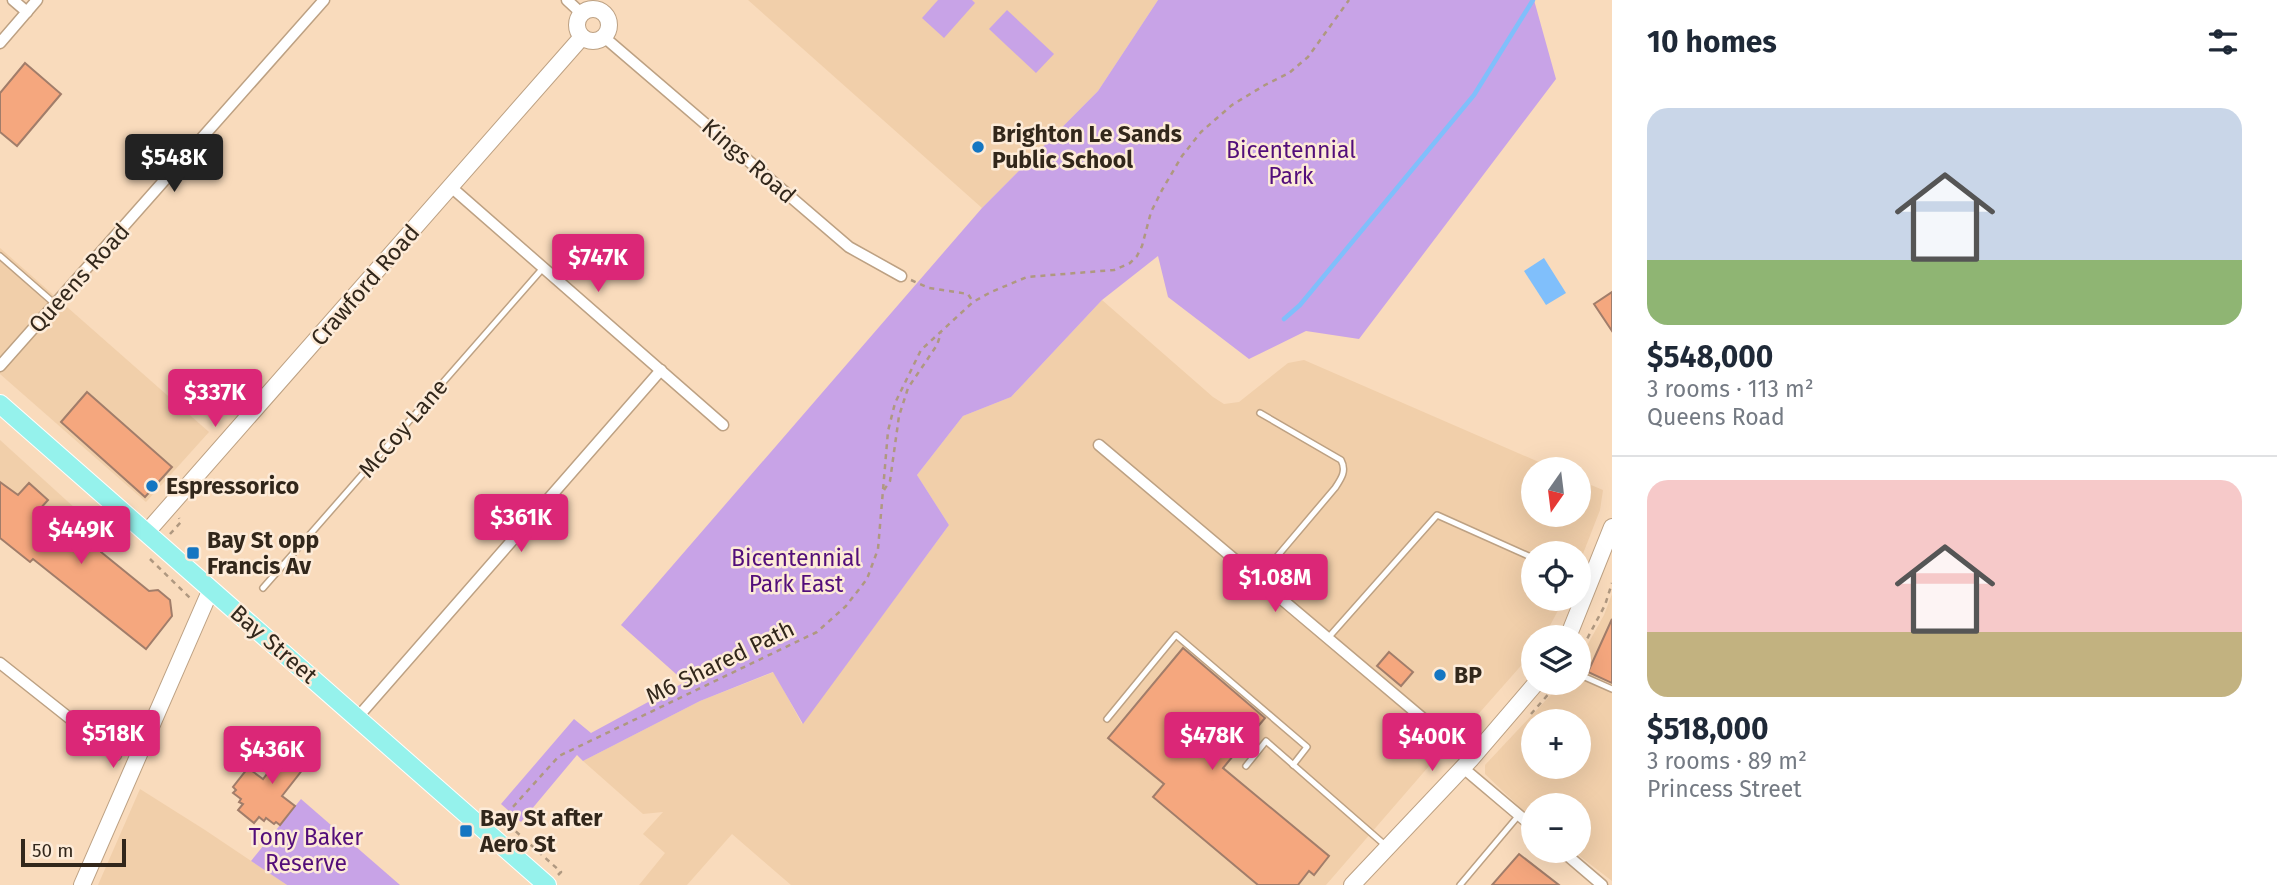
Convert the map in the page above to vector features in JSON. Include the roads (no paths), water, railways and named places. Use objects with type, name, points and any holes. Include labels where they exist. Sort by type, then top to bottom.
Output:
[{"type":"main road","name":"Bay Street","points":[[0,404],[357,718],[552,881]]},
{"type":"street","points":[[13,0],[27,12]]},
{"type":"street","points":[[0,43],[37,0]]},
{"type":"street","name":"Queens Road","points":[[0,366],[324,0]]},
{"type":"street","points":[[567,0],[582,13]]},
{"type":"street","points":[[603,13],[614,0]]},
{"type":"street","points":[[592,9],[603,13],[609,25],[604,37],[593,41],[582,37],[577,25],[582,13],[592,9]]},
{"type":"street","name":"Crawford Road","points":[[147,532],[582,37]]},
{"type":"street","name":"Kings Road","points":[[604,37],[849,247],[901,276]]},
{"type":"street","points":[[451,187],[723,425]]},
{"type":"street","points":[[357,718],[661,370]]},
{"type":"street","points":[[1099,445],[1328,638],[1467,763],[1519,815]]},
{"type":"street","points":[[1591,568],[1612,527]]},
{"type":"street","points":[[82,885],[211,589]]},
{"type":"street","points":[[0,663],[116,755]]},
{"type":"street","points":[[1352,885],[1467,763],[1526,695]]},
{"type":"street","points":[[1576,863],[1602,885]]},
{"type":"lane","points":[[0,256],[55,304]]},
{"type":"lane","name":"McCoy Lane","points":[[263,589],[543,268]]},
{"type":"lane","points":[[1258,579],[1335,488],[1344,472],[1341,460],[1260,413]]},
{"type":"lane","points":[[1328,638],[1437,515],[1521,553]]},
{"type":"lane","points":[[1107,719],[1176,635],[1307,747],[1293,765]]},
{"type":"lane","points":[[1591,680],[1612,689]]},
{"type":"lane","points":[[1246,766],[1266,741],[1387,847]]},
{"type":"lane","points":[[1460,885],[1519,815]]},
{"type":"water","points":[[1544,258],[1566,293],[1546,305],[1524,271]]},
{"type":"waterway","points":[[1284,319],[1300,305],[1474,95],[1533,0]]},
{"type":"place","name":"Brighton Le Sands Public School","points":[[978,147]]},
{"type":"place","name":"Espressorico","points":[[152,486]]},
{"type":"place","name":"Bay St opp Francis Av","points":[[193,553]]},
{"type":"place","name":"BP","points":[[1440,675]]},
{"type":"place","name":"Bay St after Aero St","points":[[466,831]]},
{"type":"park label","name":"Bicentennial Park","points":[[1291,163]]},
{"type":"park label","name":"Bicentennial Park East","points":[[796,571]]},
{"type":"park label","name":"Tony Baker Reserve","points":[[306,850]]}]
